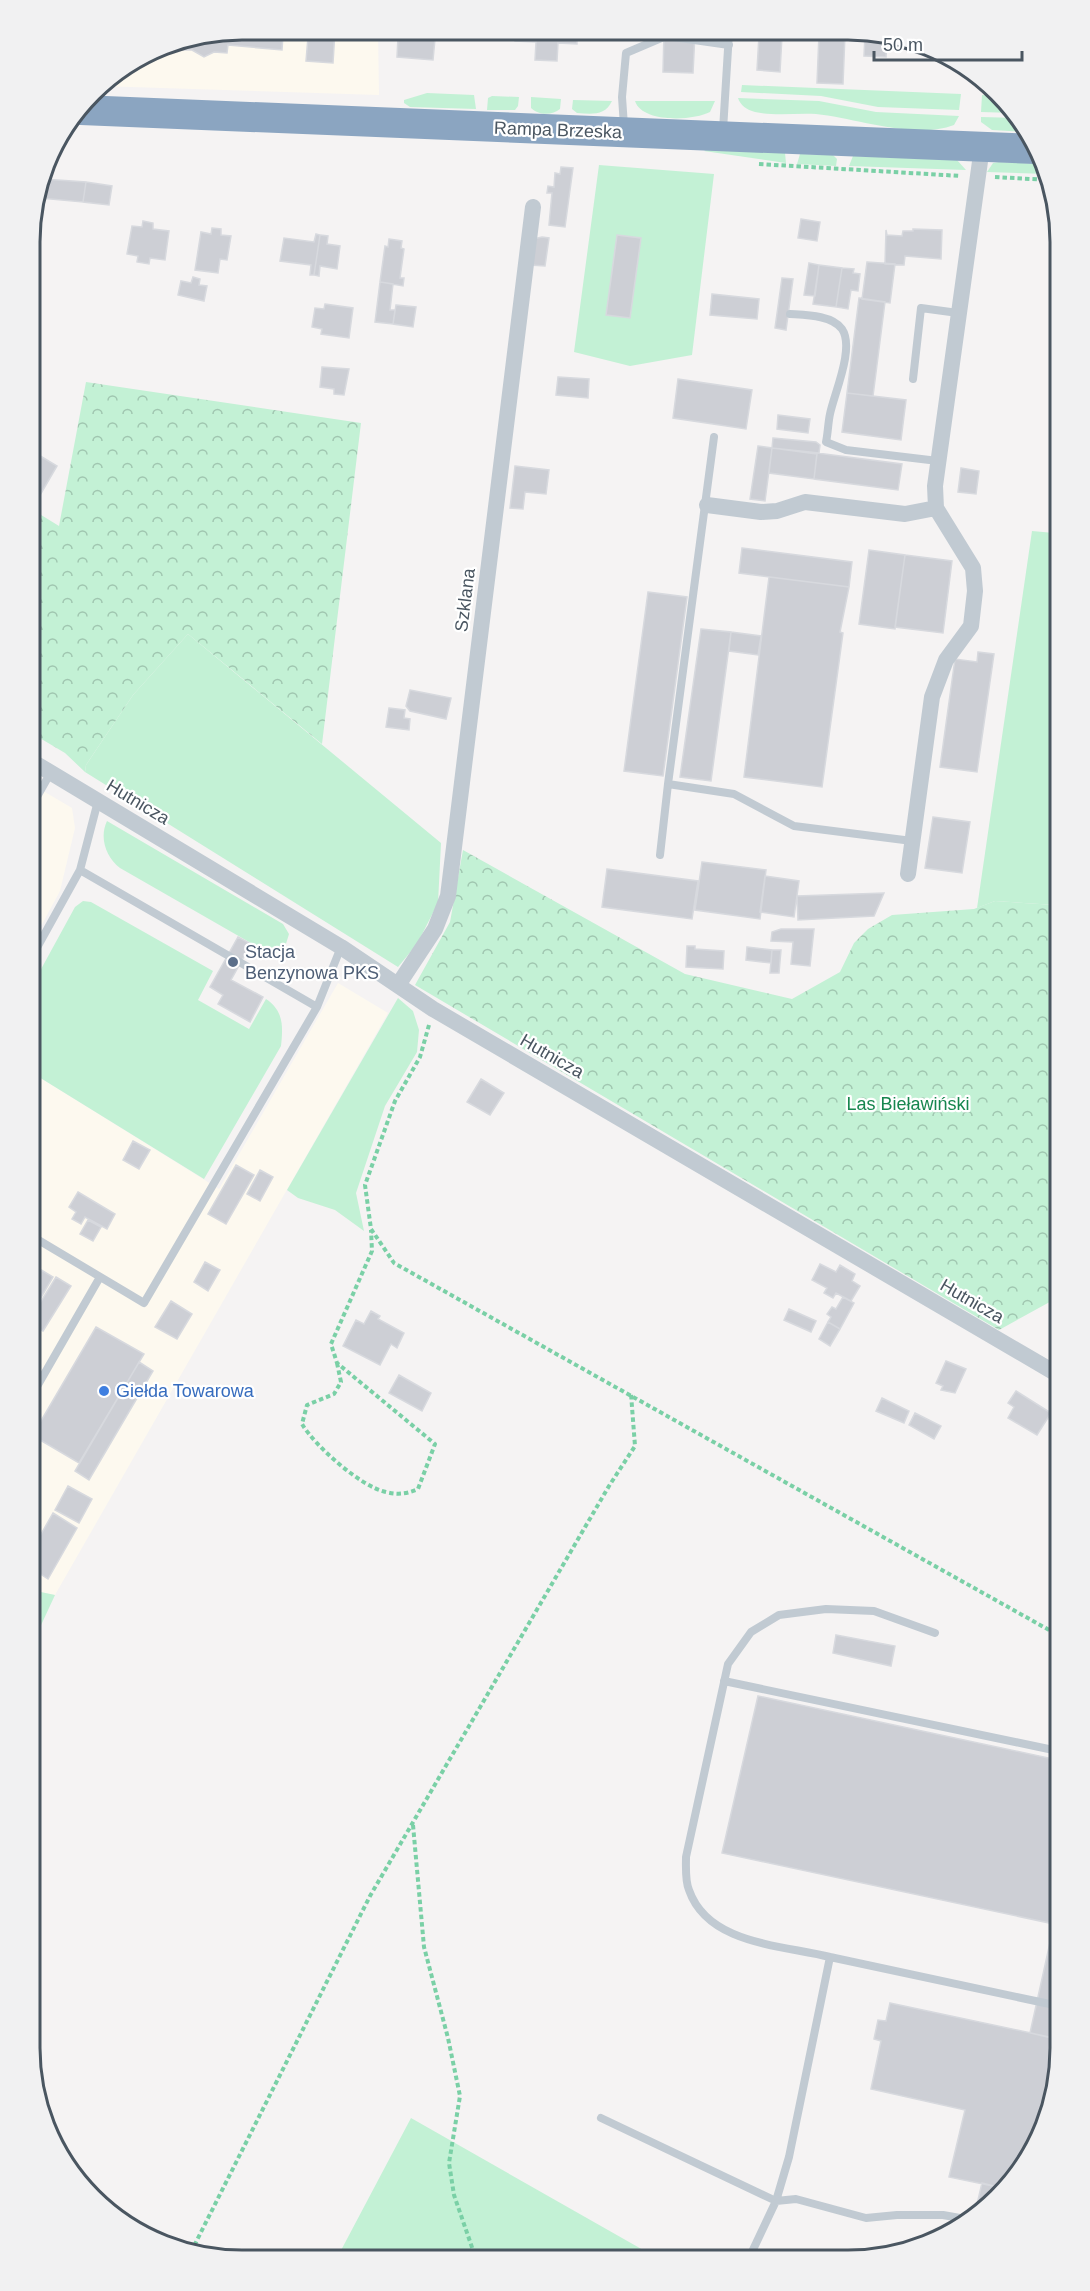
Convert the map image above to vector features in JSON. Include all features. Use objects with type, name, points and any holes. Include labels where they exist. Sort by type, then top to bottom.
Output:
[{"type":"highway","name":"Rampa Brzeska","points":[[90,110],[1026,149]]},
{"type":"street","points":[[908,874],[932,697],[946,660],[971,626],[975,591],[973,568],[936,508],[935,486],[982,147]]},
{"type":"street","name":"Szklana","points":[[398,985],[435,929],[448,896],[533,207]]},
{"type":"street","points":[[707,505],[761,512],[806,502],[905,514],[936,508]]},
{"type":"street","name":"Hutnicza","points":[[41,766],[341,947],[433,1009],[1049,1370]]},
{"type":"lane","points":[[625,132],[622,97],[626,53],[657,40]]},
{"type":"lane","points":[[694,40],[729,45]]},
{"type":"lane","points":[[722,136],[729,40]]},
{"type":"lane","points":[[913,379],[921,308],[958,314]]},
{"type":"lane","points":[[790,314],[826,319],[841,327],[845,337],[843,368],[830,412],[826,442],[846,450],[938,461]]},
{"type":"lane","points":[[660,855],[714,437]]},
{"type":"lane","points":[[41,789],[51,772]]},
{"type":"lane","points":[[668,784],[735,794],[794,826],[912,841]]},
{"type":"lane","points":[[41,941],[80,870],[98,800]]},
{"type":"lane","points":[[80,870],[317,1007]]},
{"type":"lane","points":[[40,1241],[144,1302],[317,1007],[341,947]]},
{"type":"lane","points":[[40,1381],[100,1276]]},
{"type":"lane","points":[[935,1633],[874,1611],[826,1609],[779,1615],[751,1632],[728,1664],[686,1857],[688,1890],[707,1918],[732,1935],[1049,2004]]},
{"type":"lane","points":[[724,1682],[1049,1749]]},
{"type":"lane","points":[[753,2250],[776,2201],[789,2157],[830,1957]]},
{"type":"lane","points":[[601,2118],[776,2201],[796,2199],[866,2218],[897,2215],[943,2215],[957,2218]]},
{"type":"path","points":[[337,1363],[435,1444],[418,1489],[404,1495],[383,1492],[323,1452],[309,1437],[302,1424],[308,1405],[334,1394],[341,1382],[331,1344],[372,1251],[365,1185],[395,1101],[420,1057],[433,1009]]},
{"type":"path","points":[[370,1229],[394,1263],[1049,1630]]},
{"type":"path","points":[[195,2245],[369,1896],[603,1496],[635,1446],[631,1394]]},
{"type":"path","points":[[413,1824],[424,1947],[448,2038],[460,2096],[449,2163],[454,2195],[473,2250]]},
{"type":"shaded area","points":[[242,40],[378,40],[379,95],[114,86],[141,68],[165,56],[203,44]]},
{"type":"shaded area","points":[[41,790],[72,808],[75,828],[60,891],[41,927]]},
{"type":"shaded area","name":"Giełda Towarowa","points":[[338,983],[388,1013],[55,1595],[40,1592],[41,1078],[219,1189]]},
{"type":"green space","points":[[742,85],[961,94],[959,110],[878,107],[821,96],[741,92]]},
{"type":"green space","points":[[427,93],[474,95],[476,109],[410,107],[404,103],[404,100]]},
{"type":"green space","points":[[982,95],[1002,113],[981,112]]},
{"type":"green space","points":[[492,96],[519,97],[518,106],[515,110],[487,110],[488,98]]},
{"type":"green space","points":[[531,97],[561,99],[560,109],[549,114],[537,112],[531,108]]},
{"type":"green space","points":[[738,98],[819,101],[876,112],[959,116],[954,125],[938,129],[903,129],[816,114],[755,112],[744,107]]},
{"type":"green space","points":[[573,100],[612,101],[602,112],[588,114],[577,113],[572,109]]},
{"type":"green space","points":[[635,101],[715,101],[710,112],[702,115],[669,118],[647,113]]},
{"type":"green space","points":[[981,117],[1007,118],[1016,131],[992,130],[981,122]]},
{"type":"green space","points":[[707,149],[785,153],[786,163],[704,151]]},
{"type":"green space","points":[[800,154],[833,155],[837,159],[836,166],[797,164]]},
{"type":"green space","points":[[853,156],[957,160],[966,170],[849,166]]},
{"type":"green space","points":[[993,163],[1033,164],[1037,174],[987,172]]},
{"type":"green space","points":[[599,165],[714,174],[692,355],[630,366],[574,352]]},
{"type":"green space","points":[[86,382],[361,423],[322,744],[188,634],[133,695],[86,765],[85,772],[65,753],[41,739],[41,515],[59,526]]},
{"type":"green space","points":[[1032,531],[1050,533],[1050,905],[995,901],[977,908]]},
{"type":"green space","points":[[188,634],[441,843],[438,903],[417,944],[398,967],[85,772],[86,765],[133,695]]},
{"type":"green space","points":[[107,821],[283,924],[289,934],[285,947],[277,953],[263,950],[120,868],[105,847],[104,834]]},
{"type":"green space","name":"Las Bieławiński","points":[[463,850],[685,974],[792,999],[840,972],[854,943],[868,929],[892,915],[974,909],[995,901],[1050,905],[1049,1302],[999,1330],[415,985],[450,922]]},
{"type":"green space","points":[[83,901],[91,902],[213,971],[198,1000],[249,1029],[266,999],[279,1014],[282,1026],[281,1046],[204,1179],[41,1078],[41,970],[75,907]]},
{"type":"green space","points":[[398,998],[413,1011],[419,1030],[417,1052],[385,1106],[356,1193],[364,1231],[335,1210],[298,1198],[287,1190]]},
{"type":"green space","points":[[40,1592],[55,1595],[40,1627]]},
{"type":"green space","points":[[411,2118],[643,2250],[341,2250]]},
{"type":"building","points":[[283,40],[282,50],[228,45],[227,53],[214,52],[204,57],[192,50],[182,50],[216,42]]},
{"type":"building","points":[[308,40],[334,40],[333,63],[306,61]]},
{"type":"building","points":[[398,40],[435,40],[433,60],[397,57]]},
{"type":"building","points":[[577,40],[577,44],[558,43],[557,61],[535,60],[536,42],[515,41]]},
{"type":"building","points":[[664,40],[695,40],[693,73],[663,72]]},
{"type":"building","points":[[759,40],[782,40],[780,72],[757,70]]},
{"type":"building","points":[[819,40],[845,40],[843,84],[817,83]]},
{"type":"building","points":[[865,41],[887,44],[886,57],[864,56]]},
{"type":"building","points":[[561,167],[573,168],[565,227],[549,225],[552,193],[547,193],[548,186],[554,187],[555,173],[560,174]]},
{"type":"building","points":[[51,180],[86,182],[83,202],[45,198]]},
{"type":"building","points":[[86,182],[112,186],[109,205],[83,202]]},
{"type":"building","points":[[801,219],[820,222],[817,241],[798,238]]},
{"type":"building","points":[[143,221],[153,223],[153,229],[169,231],[165,260],[150,258],[149,264],[137,262],[138,256],[127,254],[132,226],[142,227]]},
{"type":"building","points":[[212,228],[221,229],[221,235],[231,236],[227,260],[220,259],[218,273],[195,270],[201,232],[211,234]]},
{"type":"building","points":[[913,229],[942,230],[941,259],[905,256],[904,265],[885,264],[886,230],[887,235],[902,236],[903,231],[913,231]]},
{"type":"building","points":[[316,234],[320,235],[314,275],[310,275],[311,265],[280,261],[284,238],[314,242]]},
{"type":"building","points":[[320,235],[328,236],[327,244],[340,246],[337,269],[320,266],[319,276],[314,275]]},
{"type":"building","points":[[617,235],[641,238],[630,318],[606,315]]},
{"type":"building","points":[[549,238],[545,266],[530,265],[533,239]]},
{"type":"building","points":[[389,239],[402,241],[401,248],[404,249],[400,278],[404,278],[403,286],[380,282],[385,246],[388,247]]},
{"type":"building","points":[[867,262],[895,264],[890,303],[862,299]]},
{"type":"building","points":[[809,263],[819,265],[815,296],[804,295]]},
{"type":"building","points":[[819,265],[842,268],[836,307],[813,304]]},
{"type":"building","points":[[842,268],[854,269],[853,273],[860,274],[858,291],[851,290],[848,309],[836,307]]},
{"type":"building","points":[[193,277],[200,279],[199,285],[207,286],[204,301],[178,295],[181,281],[191,283]]},
{"type":"building","points":[[782,278],[793,279],[786,330],[775,328]]},
{"type":"building","points":[[380,282],[393,284],[390,310],[395,310],[393,324],[375,322]]},
{"type":"building","points":[[712,294],[759,299],[757,319],[710,315]]},
{"type":"building","points":[[859,298],[885,302],[873,396],[847,393]]},
{"type":"building","points":[[325,304],[353,308],[349,338],[321,334],[322,329],[312,327],[315,308],[324,309]]},
{"type":"building","points":[[396,305],[416,307],[413,327],[393,324]]},
{"type":"building","points":[[322,367],[349,369],[344,395],[334,394],[334,389],[320,387]]},
{"type":"building","points":[[558,377],[589,379],[588,398],[556,395]]},
{"type":"building","points":[[678,379],[752,390],[746,429],[673,418]]},
{"type":"building","points":[[847,393],[906,400],[901,440],[842,432]]},
{"type":"building","points":[[778,415],[810,419],[808,433],[777,429]]},
{"type":"building","points":[[773,438],[816,442],[820,445],[819,453],[772,448]]},
{"type":"building","points":[[758,446],[772,448],[765,501],[750,499]]},
{"type":"building","points":[[772,448],[817,454],[814,479],[769,473]]},
{"type":"building","points":[[817,453],[902,464],[898,490],[814,479]]},
{"type":"building","points":[[41,456],[57,466],[41,494]]},
{"type":"building","points":[[515,466],[549,470],[546,494],[525,492],[523,509],[510,508]]},
{"type":"building","points":[[961,468],[979,471],[976,494],[958,492]]},
{"type":"building","points":[[742,548],[852,562],[849,587],[739,573]]},
{"type":"building","points":[[869,550],[905,555],[895,629],[859,624]]},
{"type":"building","points":[[905,555],[952,561],[943,633],[895,627]]},
{"type":"building","points":[[769,577],[849,587],[840,632],[843,633],[822,787],[744,777]]},
{"type":"building","points":[[648,592],[687,597],[663,776],[624,771]]},
{"type":"building","points":[[701,629],[731,632],[711,781],[680,777]]},
{"type":"building","points":[[731,632],[761,636],[758,655],[729,651]]},
{"type":"building","points":[[978,652],[994,654],[977,772],[940,767],[955,659],[977,662]]},
{"type":"building","points":[[410,690],[451,698],[446,719],[410,711],[406,706]]},
{"type":"building","points":[[389,708],[405,710],[404,718],[410,719],[409,730],[386,727]]},
{"type":"building","points":[[933,817],[970,822],[962,873],[925,868]]},
{"type":"building","points":[[702,862],[766,870],[760,919],[695,910]]},
{"type":"building","points":[[607,869],[698,881],[692,919],[602,907]]},
{"type":"building","points":[[765,876],[799,881],[794,917],[760,912]]},
{"type":"building","points":[[884,893],[874,916],[798,920],[797,896]]},
{"type":"building","points":[[781,929],[814,929],[810,966],[791,964],[793,942],[771,941],[772,932]]},
{"type":"building","name":"Stacja Benzynowa PKS","points":[[238,937],[251,944],[231,980],[263,997],[250,1022],[218,1004],[223,995],[210,987]]},
{"type":"building","points":[[687,946],[695,946],[695,949],[724,951],[723,969],[686,967]]},
{"type":"building","points":[[747,947],[772,950],[771,963],[746,960]]},
{"type":"building","points":[[772,950],[781,950],[779,973],[770,973]]},
{"type":"building","points":[[481,1079],[504,1093],[490,1115],[467,1102]]},
{"type":"building","points":[[133,1141],[150,1150],[139,1169],[123,1160]]},
{"type":"building","points":[[236,1165],[254,1175],[226,1224],[208,1214]]},
{"type":"building","points":[[260,1170],[273,1177],[260,1201],[247,1194]]},
{"type":"building","points":[[78,1192],[115,1214],[107,1229],[85,1217],[81,1224],[72,1219],[76,1212],[69,1207]]},
{"type":"building","points":[[88,1220],[101,1227],[93,1241],[80,1234]]},
{"type":"building","points":[[205,1262],[220,1270],[208,1291],[194,1282]]},
{"type":"building","points":[[820,1264],[836,1272],[840,1265],[855,1274],[852,1281],[860,1286],[851,1301],[836,1293],[833,1298],[824,1293],[827,1288],[812,1280]]},
{"type":"building","points":[[40,1269],[53,1277],[40,1299]]},
{"type":"building","points":[[56,1277],[71,1286],[43,1331],[40,1330],[40,1302]]},
{"type":"building","points":[[843,1297],[854,1303],[840,1329],[828,1322],[831,1317],[827,1314],[832,1307],[836,1309]]},
{"type":"building","points":[[171,1301],[192,1314],[177,1339],[155,1327]]},
{"type":"building","points":[[789,1309],[816,1321],[811,1332],[784,1320]]},
{"type":"building","points":[[371,1311],[380,1316],[378,1319],[404,1333],[397,1348],[391,1344],[380,1365],[343,1346],[356,1320],[364,1324]]},
{"type":"building","points":[[828,1322],[840,1329],[830,1346],[819,1339]]},
{"type":"building","points":[[96,1327],[144,1354],[79,1463],[40,1440],[40,1422]]},
{"type":"building","points":[[946,1361],[966,1369],[955,1393],[941,1390],[943,1386],[936,1383]]},
{"type":"building","points":[[139,1362],[153,1371],[89,1480],[75,1471]]},
{"type":"building","points":[[399,1375],[431,1393],[422,1411],[389,1393]]},
{"type":"building","points":[[1016,1391],[1049,1412],[1049,1416],[1037,1435],[1008,1418],[1014,1407],[1008,1403]]},
{"type":"building","points":[[882,1398],[909,1411],[904,1423],[876,1411]]},
{"type":"building","points":[[915,1413],[941,1426],[934,1439],[909,1425]]},
{"type":"building","points":[[68,1486],[92,1499],[79,1523],[55,1510]]},
{"type":"building","points":[[53,1513],[77,1528],[48,1579],[40,1574],[40,1535]]},
{"type":"building","points":[[836,1635],[895,1646],[891,1666],[833,1653]]},
{"type":"building","points":[[758,1696],[1049,1758],[1049,1923],[722,1853]]},
{"type":"building","points":[[1049,1947],[1049,2037],[1030,2033]]},
{"type":"building","points":[[890,2003],[1049,2037],[1048,2075],[1043,2101],[1034,2126],[1015,2161],[995,2186],[949,2177],[965,2110],[871,2089],[881,2041],[874,2039],[878,2020],[886,2021]]},
{"type":"building","points":[[982,2183],[995,2186],[981,2200],[977,2203]]},
{"type":"place","name":"Stacja Benzynowa PKS","points":[[233,962]]},
{"type":"place","name":"Giełda Towarowa","points":[[104,1391]]}]
